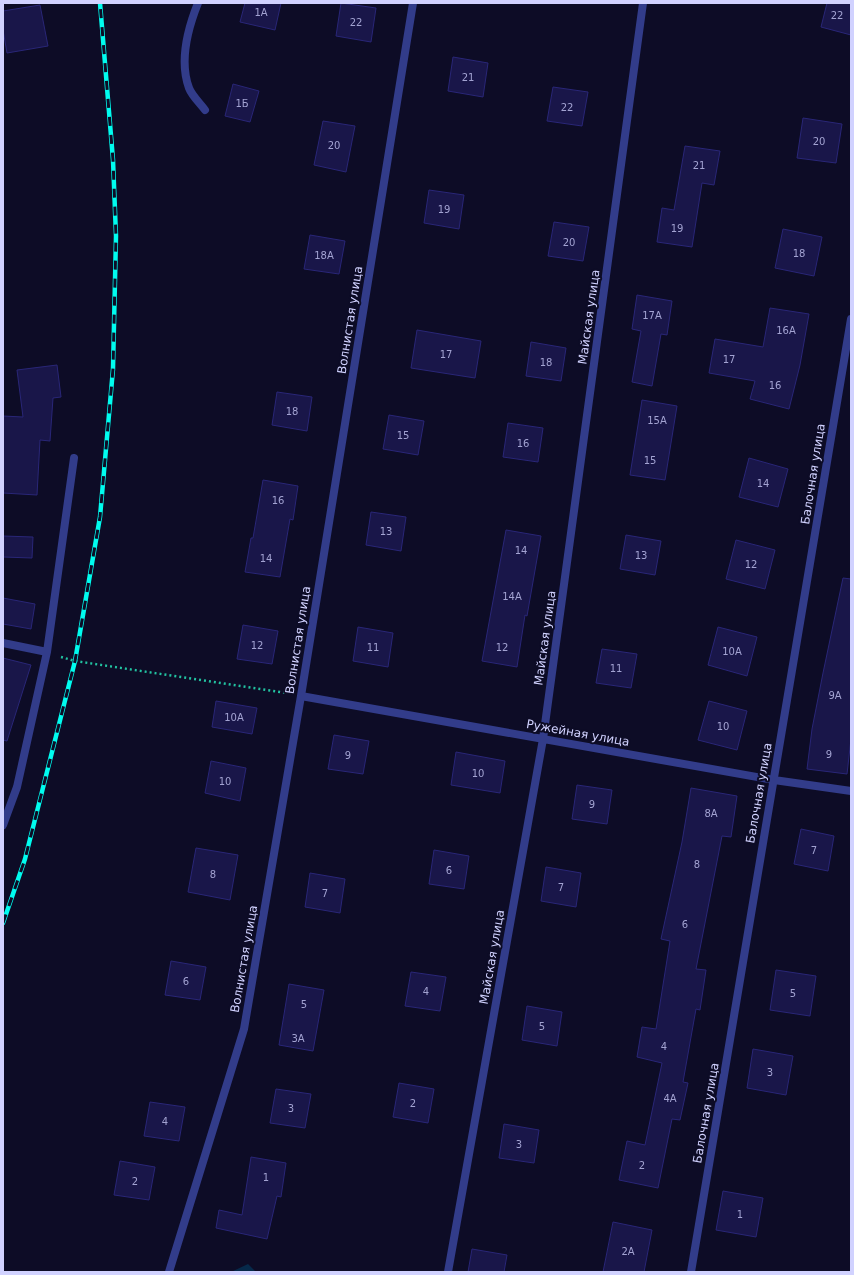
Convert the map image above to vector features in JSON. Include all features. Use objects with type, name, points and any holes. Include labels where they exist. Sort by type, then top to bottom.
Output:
[{"type":"street","points":[[198,3],[191,22],[184,63],[189,88],[205,110]]},
{"type":"street","name":"Волнистая улица","points":[[170,1272],[244,1030],[301,696],[413,3]]},
{"type":"street","name":"Майская улица","points":[[448,1272],[543,740],[643,3]]},
{"type":"street","name":"Балочная улица","points":[[691,1272],[851,318]]},
{"type":"street","points":[[3,825],[17,787],[47,652],[74,458]]},
{"type":"street","points":[[3,643],[47,652]]},
{"type":"street","name":"Ружейная улица","points":[[301,696],[774,780],[851,791]]},
{"type":"path","points":[[47,652],[75,661],[301,696]]},
{"type":"water","points":[[248,1264],[256,1272],[231,1272]]},
{"type":"building","points":[[245,3],[281,3],[275,30],[240,22]]},
{"type":"building","points":[[341,3],[376,8],[371,42],[336,36]]},
{"type":"building","points":[[827,3],[851,3],[851,35],[821,27]]},
{"type":"building","points":[[40,5],[48,46],[7,53],[3,30],[3,11]]},
{"type":"building","points":[[453,57],[488,63],[483,97],[448,91]]},
{"type":"building","points":[[233,84],[259,91],[250,122],[225,116]]},
{"type":"building","points":[[553,87],[588,92],[582,126],[547,121]]},
{"type":"building","points":[[803,118],[842,124],[836,163],[797,158]]},
{"type":"building","points":[[323,121],[355,126],[346,172],[314,165]]},
{"type":"building","points":[[685,146],[720,151],[714,185],[702,183],[692,247],[657,242],[662,208],[674,210]]},
{"type":"building","points":[[429,190],[464,195],[459,229],[424,223]]},
{"type":"building","points":[[554,222],[589,227],[583,261],[548,256]]},
{"type":"building","points":[[783,229],[822,237],[814,276],[775,268]]},
{"type":"building","points":[[310,235],[345,241],[339,274],[304,269]]},
{"type":"building","points":[[637,295],[672,301],[667,335],[661,334],[652,386],[632,382],[641,331],[632,329]]},
{"type":"building","points":[[770,308],[809,314],[800,365],[789,409],[750,399],[755,381],[709,373],[715,339],[763,347]]},
{"type":"building","points":[[417,330],[481,341],[475,378],[411,368]]},
{"type":"building","points":[[531,342],[566,348],[561,381],[526,376]]},
{"type":"building","points":[[57,365],[61,397],[53,398],[50,441],[40,440],[37,495],[3,493],[3,416],[23,417],[17,370]]},
{"type":"building","points":[[277,392],[312,397],[307,431],[272,425]]},
{"type":"building","points":[[642,400],[677,406],[665,480],[630,475]]},
{"type":"building","points":[[389,415],[424,421],[418,455],[383,449]]},
{"type":"building","points":[[508,423],[543,428],[538,462],[503,457]]},
{"type":"building","points":[[749,458],[788,469],[778,507],[739,497]]},
{"type":"building","points":[[263,480],[298,486],[293,520],[290,519],[280,577],[245,572],[251,538],[253,538]]},
{"type":"building","points":[[371,512],[406,517],[401,551],[366,545]]},
{"type":"building","points":[[506,530],[541,536],[527,616],[525,615],[517,667],[482,661]]},
{"type":"building","points":[[626,535],[661,541],[655,575],[620,569]]},
{"type":"building","points":[[3,536],[33,537],[32,558],[3,557]]},
{"type":"building","points":[[736,540],[775,550],[765,589],[726,579]]},
{"type":"building","points":[[843,578],[851,579],[851,739],[847,774],[807,769],[812,729]]},
{"type":"building","points":[[3,598],[35,604],[31,629],[3,624]]},
{"type":"building","points":[[243,625],[278,631],[272,664],[237,659]]},
{"type":"building","points":[[358,627],[393,633],[388,667],[353,661]]},
{"type":"building","points":[[718,627],[757,637],[747,676],[708,665]]},
{"type":"building","points":[[602,649],[637,654],[631,688],[596,683]]},
{"type":"building","points":[[3,658],[31,665],[7,741],[3,740]]},
{"type":"building","points":[[216,701],[257,708],[252,734],[212,727]]},
{"type":"building","points":[[709,701],[747,711],[737,750],[698,740]]},
{"type":"building","points":[[334,735],[369,741],[363,774],[328,769]]},
{"type":"building","points":[[456,752],[505,761],[500,793],[451,785]]},
{"type":"building","points":[[211,761],[246,768],[240,801],[205,793]]},
{"type":"building","points":[[577,785],[612,790],[607,824],[572,819]]},
{"type":"building","points":[[691,788],[737,796],[731,837],[722,836],[696,969],[706,970],[700,1010],[696,1009],[683,1082],[688,1083],[680,1120],[672,1119],[658,1188],[619,1180],[627,1141],[645,1145],[662,1063],[637,1057],[642,1027],[656,1029],[670,941],[661,939],[682,842]]},
{"type":"building","points":[[801,829],[834,836],[828,871],[794,864]]},
{"type":"building","points":[[196,848],[238,855],[230,900],[188,892]]},
{"type":"building","points":[[434,850],[469,856],[464,889],[429,884]]},
{"type":"building","points":[[546,867],[581,873],[576,907],[541,901]]},
{"type":"building","points":[[310,873],[345,879],[340,913],[305,907]]},
{"type":"building","points":[[171,961],[206,967],[200,1000],[165,995]]},
{"type":"building","points":[[776,970],[816,976],[810,1016],[770,1010]]},
{"type":"building","points":[[411,972],[446,977],[440,1011],[405,1006]]},
{"type":"building","points":[[289,984],[324,990],[313,1051],[279,1045]]},
{"type":"building","points":[[527,1006],[562,1012],[557,1046],[522,1040]]},
{"type":"building","points":[[753,1049],[793,1056],[786,1095],[747,1088]]},
{"type":"building","points":[[399,1083],[434,1089],[428,1123],[393,1117]]},
{"type":"building","points":[[276,1089],[311,1094],[305,1128],[270,1123]]},
{"type":"building","points":[[150,1102],[185,1107],[179,1141],[144,1136]]},
{"type":"building","points":[[504,1124],[539,1130],[534,1163],[499,1158]]},
{"type":"building","points":[[251,1157],[286,1163],[281,1197],[277,1196],[267,1239],[216,1228],[219,1210],[242,1215]]},
{"type":"building","points":[[120,1161],[155,1167],[149,1200],[114,1195]]},
{"type":"building","points":[[723,1191],[763,1198],[756,1237],[716,1230]]},
{"type":"building","points":[[613,1222],[652,1230],[644,1272],[603,1272]]},
{"type":"building","points":[[472,1249],[507,1255],[504,1272],[468,1272]]},
{"type":"railway","points":[[3,923],[25,859],[75,661],[100,517],[113,369],[116,236],[113,160],[100,3]]}]
